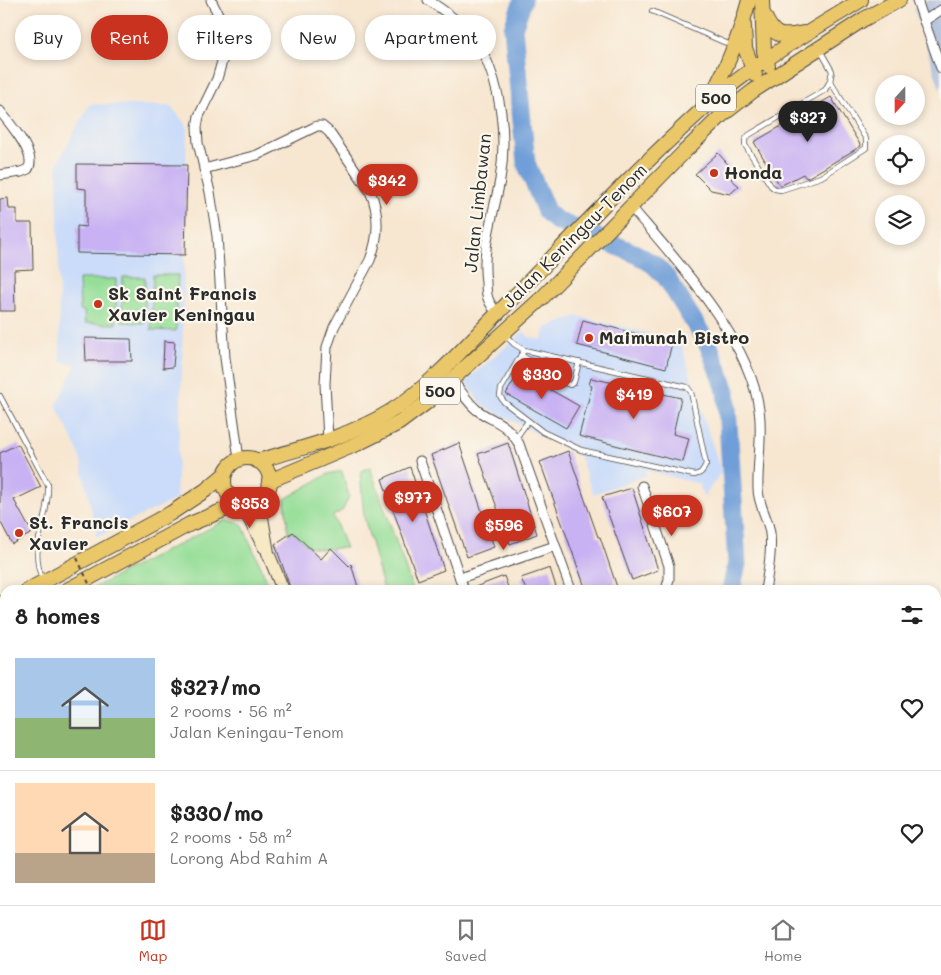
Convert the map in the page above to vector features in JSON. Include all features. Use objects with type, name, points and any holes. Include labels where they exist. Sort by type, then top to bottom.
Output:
[{"type":"main road","points":[[704,108],[734,47],[749,0]]},
{"type":"main road","name":"Jalan Keningau-Tenom","points":[[257,461],[349,432],[373,422],[412,397],[439,373],[589,219],[704,108],[752,68],[861,0]]},
{"type":"main road","name":"Jalan Keningau-Tenom","points":[[269,481],[357,444],[399,423],[426,403],[542,298],[721,116],[819,48],[864,19],[899,0]]},
{"type":"main road","points":[[762,6],[769,27],[779,35],[790,36],[810,32]]},
{"type":"main road","points":[[762,6],[764,51],[772,79]]},
{"type":"main road","points":[[744,18],[744,40],[759,88]]},
{"type":"main road","name":"500","points":[[239,459],[245,458],[257,461]]},
{"type":"main road","points":[[37,585],[171,513],[206,490],[239,459]]},
{"type":"main road","points":[[76,585],[190,524],[241,503],[259,500],[266,492],[269,481],[266,470],[257,461]]},
{"type":"main road","points":[[224,475],[225,489],[234,500],[241,503]]},
{"type":"street","points":[[212,0],[223,24],[226,38],[225,52],[222,66],[199,116],[197,127],[198,143],[210,192],[217,236],[225,358],[239,459]]},
{"type":"street","name":"Jalan Limbawan","points":[[428,0],[438,3],[470,35],[481,49],[499,99],[502,127],[502,160],[500,179],[487,238],[484,270],[488,300],[497,314]]},
{"type":"street","points":[[917,0],[940,64]]},
{"type":"street","points":[[924,21],[941,10]]},
{"type":"street","points":[[0,111],[28,150],[31,161],[28,169],[0,175]]},
{"type":"street","points":[[204,169],[257,155],[306,130],[322,126],[329,132],[362,179],[374,200],[378,224],[374,249],[334,327],[327,347],[325,384],[328,439]]},
{"type":"street","points":[[631,207],[713,307],[735,346],[755,389],[760,410],[758,492],[770,533],[766,585]]},
{"type":"street","points":[[452,380],[478,410],[502,424],[519,444],[569,585]]},
{"type":"street","points":[[420,461],[462,585]]},
{"type":"street","points":[[642,486],[669,566],[667,585]]},
{"type":"street","points":[[259,500],[268,553]]},
{"type":"street","points":[[241,503],[268,553],[281,585]]},
{"type":"street","points":[[460,578],[555,546]]},
{"type":"lane","points":[[652,11],[734,47]]},
{"type":"lane","points":[[819,48],[832,71],[830,81],[825,90],[749,134],[745,140],[745,145],[771,186],[775,189],[781,190],[821,177],[866,148],[866,139],[830,81]]},
{"type":"lane","points":[[504,333],[514,344],[524,350],[687,387],[691,392],[706,464],[704,471],[694,475],[581,450],[543,432],[504,402],[500,396],[501,388],[524,350]]},
{"type":"lane","points":[[521,355],[565,384],[570,385],[574,382],[579,362]]},
{"type":"lane","points":[[0,396],[48,485],[49,497],[37,553],[38,569],[44,581]]},
{"type":"lane","points":[[515,438],[528,421]]},
{"type":"path","points":[[77,558],[90,585]]},
{"type":"shaded area","points":[[928,0],[941,0],[941,92],[914,9]]},
{"type":"shaded area","points":[[90,104],[171,106],[187,126],[182,371],[176,499],[97,537],[79,453],[56,406],[76,364],[60,363],[57,163]]},
{"type":"shaded area","points":[[577,316],[680,341],[721,472],[704,497],[699,484],[645,470],[646,476],[593,494],[579,455],[483,406],[465,382],[524,331],[529,337],[542,340],[545,328]]},
{"type":"green space","points":[[153,275],[178,275],[176,331],[151,330]]},
{"type":"green space","points":[[123,277],[145,277],[145,323],[122,322]]},
{"type":"green space","name":"Sk Saint Francis Xavier Keningau","points":[[79,279],[116,279],[116,324],[85,323],[84,311],[80,310]]},
{"type":"green space","points":[[370,467],[411,585],[383,585],[364,517],[360,472]]},
{"type":"green space","points":[[342,471],[349,496],[343,510],[333,516],[346,548],[319,549],[309,547],[293,532],[288,534],[285,499],[328,474]]},
{"type":"green space","points":[[226,520],[242,524],[269,585],[99,585]]},
{"type":"building","points":[[831,97],[861,146],[809,177],[806,178],[803,174],[780,186],[754,142]]},
{"type":"building","name":"Honda","points":[[718,153],[733,170],[731,172],[734,176],[731,179],[739,186],[730,194],[711,190],[695,174]]},
{"type":"building","points":[[77,164],[187,165],[185,255],[77,253],[77,226],[86,227],[86,189],[77,188]]},
{"type":"building","points":[[8,198],[9,209],[17,209],[17,223],[32,223],[33,269],[14,270],[15,311],[0,311],[0,199]]},
{"type":"building","points":[[583,320],[672,343],[666,368],[577,345]]},
{"type":"building","points":[[85,338],[131,339],[132,361],[86,361]]},
{"type":"building","points":[[164,341],[175,342],[173,367],[163,368]]},
{"type":"building","points":[[519,372],[579,406],[566,428],[506,394]]},
{"type":"building","points":[[591,378],[681,398],[673,434],[689,438],[683,462],[579,436],[592,386],[589,385]]},
{"type":"building","points":[[459,443],[494,547],[467,557],[431,455]]},
{"type":"building","points":[[508,443],[537,534],[510,544],[478,454]]},
{"type":"building","points":[[18,444],[41,487],[14,500],[32,533],[12,544],[0,521],[0,453]]},
{"type":"building","points":[[568,451],[616,585],[584,585],[540,462]]},
{"type":"building","points":[[410,467],[444,570],[418,580],[382,479]]},
{"type":"building","points":[[632,488],[658,570],[632,580],[602,497]]},
{"type":"building","points":[[293,532],[321,559],[331,548],[349,566],[351,564],[357,585],[289,585],[275,544]]},
{"type":"building","points":[[550,568],[555,585],[524,585],[521,578]]},
{"type":"building","points":[[504,576],[507,585],[480,585]]},
{"type":"waterway","points":[[523,0],[513,28],[526,163],[546,211],[557,221],[634,253],[653,264],[666,277],[709,346],[726,391],[737,564],[732,585]]},
{"type":"place","name":"Honda","points":[[714,173]]},
{"type":"place","name":"Sk Saint Francis Xavier Keningau","points":[[98,304]]},
{"type":"place","name":"Maimunah Bistro","points":[[589,338]]},
{"type":"place","name":"St. Francis Xavier","points":[[19,533]]}]
